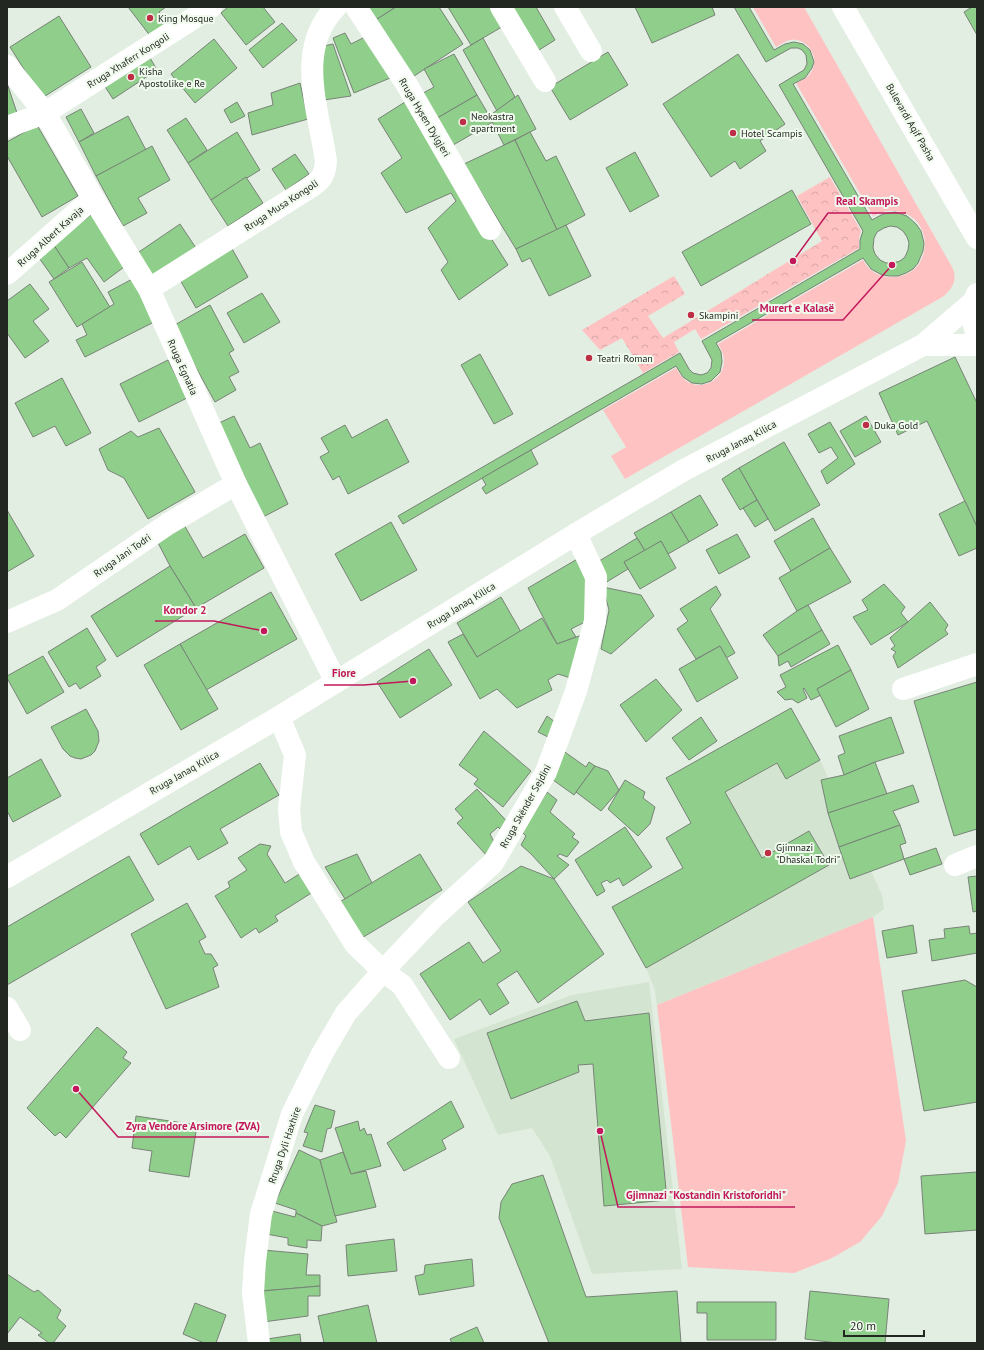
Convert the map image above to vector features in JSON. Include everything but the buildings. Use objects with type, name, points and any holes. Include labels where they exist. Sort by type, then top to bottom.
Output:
[{"type":"street","name":"Rruga Xhaferr Kongoli","points":[[7,127],[45,113],[211,7]]},
{"type":"street","name":"Rruga Musa Kongoli","points":[[149,289],[300,195],[321,180],[326,168],[326,161],[312,86],[312,58],[318,35],[329,14],[336,7]]},
{"type":"street","name":"Rruga Hysen Dylgjeri","points":[[356,7],[406,85],[490,229]]},
{"type":"street","points":[[501,7],[545,81]]},
{"type":"street","points":[[564,7],[591,50]]},
{"type":"street","name":"Bulevardi Aqif Pasha","points":[[844,7],[977,238]]},
{"type":"street","name":"Rruga Egnatia","points":[[7,66],[45,113],[93,198],[149,289],[236,484],[336,682]]},
{"type":"street","name":"Rruga Albert Kavaja","points":[[7,274],[93,198]]},
{"type":"street","points":[[975,298],[973,326],[977,335]]},
{"type":"street","points":[[923,345],[975,298]]},
{"type":"street","points":[[923,345],[977,345]]},
{"type":"street","name":"Rruga Janaq Kilica","points":[[7,877],[336,682],[576,534],[684,470],[923,345]]},
{"type":"street","name":"Rruga Jani Todri","points":[[7,622],[57,600],[168,524],[236,484]]},
{"type":"street","name":"Rruga Skënder Sejdini","points":[[383,971],[436,915],[492,863],[546,772],[576,691],[595,621],[596,577],[576,534]]},
{"type":"street","points":[[903,689],[977,664]]},
{"type":"street","points":[[279,716],[295,755],[289,808],[291,832],[301,856],[355,944],[383,971],[402,985],[449,1058]]},
{"type":"street","points":[[955,865],[977,856]]},
{"type":"street","name":"Rruga Dyli Haxhire","points":[[259,1343],[253,1293],[255,1261],[261,1214],[292,1114],[322,1054],[346,1013],[383,971]]},
{"type":"street","points":[[7,1008],[20,1030]]},
{"type":"shaded area","name":"Gjimnazi \"Dhaskal Todri\"","points":[[791,708],[820,760],[882,895],[884,909],[873,917],[657,1005],[655,990],[646,968],[612,907],[682,868],[666,838],[691,823],[666,778]]},
{"type":"shaded area","points":[[649,982],[682,1269],[592,1274],[550,1156],[532,1128],[498,1135],[454,1039],[572,995]]},
{"type":"green space","points":[[753,7],[804,7],[952,267],[955,275],[954,283],[944,296],[625,479],[611,456],[626,447],[603,410],[676,368],[684,379],[697,385],[704,385],[716,379],[723,368],[724,361],[718,344],[863,260],[868,267],[881,276],[890,277],[905,275],[915,268],[922,258],[925,247],[924,235],[919,224],[909,215],[896,211],[890,211],[878,213],[873,216],[796,83],[806,78],[813,69],[814,57],[812,51],[803,42],[797,40],[784,42],[776,47]]},
{"type":"green space","points":[[830,177],[861,231],[859,248],[701,339],[695,329],[674,342],[679,352],[643,373],[622,338],[600,350],[582,330],[674,276],[685,294],[648,316],[663,338],[822,241],[797,196]]},
{"type":"green space","points":[[873,917],[906,1141],[898,1183],[882,1216],[860,1242],[832,1258],[794,1273],[688,1267],[657,1005]]},
{"type":"place","name":"King Mosque","points":[[150,18]]},
{"type":"place","name":"Kisha Apostolike e Re","points":[[131,77]]},
{"type":"place","name":"Neokastra apartment","points":[[463,122]]},
{"type":"place","name":"Hotel Scampis","points":[[733,133]]},
{"type":"place","name":"Real Skampis","points":[[793,261]]},
{"type":"place","name":"Murert e Kalasë","points":[[892,265]]},
{"type":"place","name":"Skampini","points":[[691,315]]},
{"type":"place","name":"Teatri Roman","points":[[589,358]]},
{"type":"place","name":"Duka Gold","points":[[866,425]]},
{"type":"place","name":"Kondor 2","points":[[264,631]]},
{"type":"place","name":"Fiore","points":[[413,681]]},
{"type":"place","name":"Gjimnazi \"Dhaskal Todri\"","points":[[768,853]]},
{"type":"place","name":"Zyra Vendore Arsimore (ZVA)","points":[[76,1089]]},
{"type":"place","name":"Gjimnazi \"Kostandin Kristoforidhi\"","points":[[600,1131]]}]
